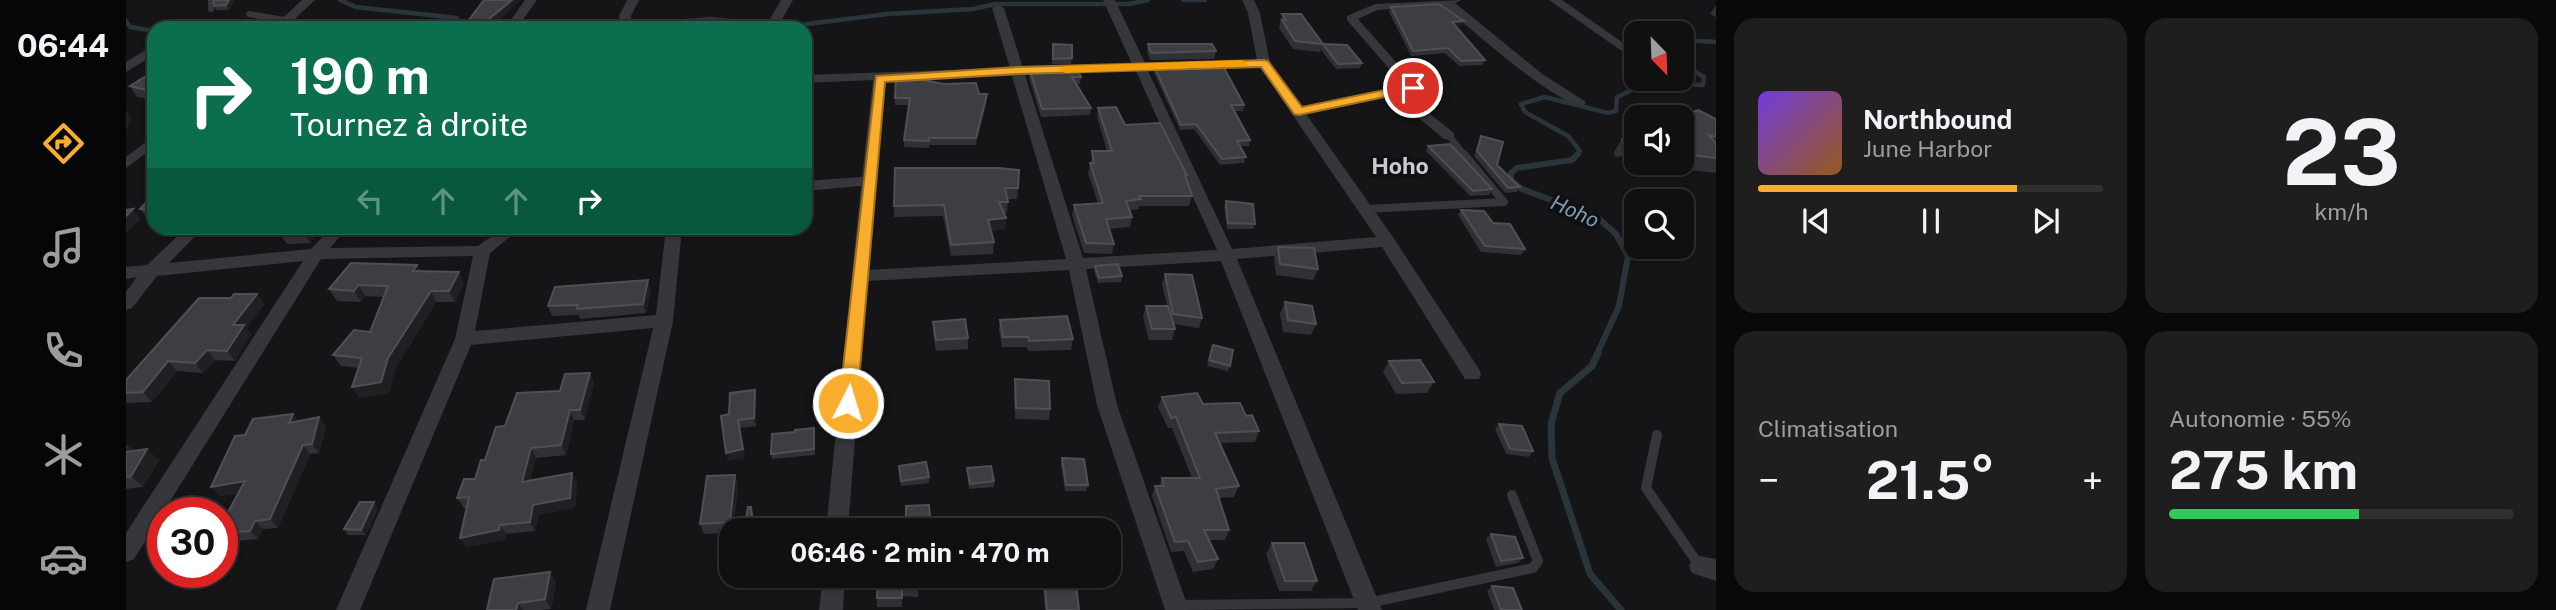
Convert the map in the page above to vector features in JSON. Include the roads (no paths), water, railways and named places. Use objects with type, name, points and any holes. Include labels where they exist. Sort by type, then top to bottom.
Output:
[{"type":"street","points":[[288,19],[309,0]]},
{"type":"street","points":[[516,21],[531,0]]},
{"type":"street","points":[[626,21],[625,16],[633,0]]},
{"type":"street","points":[[774,21],[787,0]]},
{"type":"street","points":[[1248,0],[1254,13],[1264,63],[1387,241],[1472,374]]},
{"type":"street","points":[[1555,0],[1624,49]]},
{"type":"street","points":[[1299,111],[1413,88],[1351,18],[1375,7],[1451,1],[1536,76],[1578,102]]},
{"type":"street","points":[[1112,4],[1227,255],[1369,607]]},
{"type":"street","points":[[998,8],[1076,263],[1107,405],[1176,607]]},
{"type":"street","points":[[126,68],[147,54]]},
{"type":"street","points":[[812,79],[880,79],[1017,71],[1264,63]]},
{"type":"street","points":[[838,518],[859,276],[880,79]]},
{"type":"street","points":[[1395,92],[1449,136]]},
{"type":"street","points":[[126,164],[147,146]]},
{"type":"street","points":[[812,185],[870,181]]},
{"type":"street","points":[[126,304],[152,270],[188,235]]},
{"type":"street","points":[[126,552],[316,254],[333,235]]},
{"type":"street","points":[[126,273],[316,254],[482,251],[504,235]]},
{"type":"street","points":[[598,610],[664,321],[673,235]]},
{"type":"street","points":[[859,276],[1227,255],[1387,241]]},
{"type":"street","points":[[348,610],[464,339],[482,251]]},
{"type":"street","points":[[464,339],[664,321]]},
{"type":"street","points":[[831,610],[833,588]]},
{"type":"lane","points":[[211,0],[211,9]]},
{"type":"lane","points":[[249,14],[298,21]]},
{"type":"lane","points":[[1365,209],[1504,202],[1449,136]]},
{"type":"lane","points":[[1657,435],[1646,488],[1708,568]]},
{"type":"lane","points":[[1176,607],[1369,607],[1533,568],[1538,561],[1512,495]]},
{"type":"waterway","points":[[340,0],[356,7],[457,18],[455,21]]},
{"type":"waterway","points":[[812,23],[887,14],[973,9],[995,4],[1130,4],[1148,0]]},
{"type":"waterway","points":[[1183,0],[1205,0]]},
{"type":"waterway","name":"Hoho","points":[[1716,9],[1713,13],[1716,15]]},
{"type":"waterway","points":[[126,21],[130,27],[147,30]]},
{"type":"waterway","points":[[687,21],[729,21]]},
{"type":"waterway","name":"Hoho","points":[[1694,41],[1716,42]]},
{"type":"waterway","name":"Hoho","points":[[1694,71],[1704,77],[1703,85],[1694,85]]},
{"type":"waterway","name":"Hoho","points":[[1576,155],[1580,151],[1568,136],[1525,112],[1521,104],[1545,97],[1608,113],[1616,111],[1617,97],[1630,91]]},
{"type":"waterway","name":"Hoho","points":[[1578,154],[1572,160],[1517,168],[1511,173],[1511,181],[1522,189],[1597,217],[1616,234],[1628,256],[1619,306],[1597,354]]},
{"type":"waterway","name":"Hoho","points":[[1598,353],[1592,366],[1560,393],[1551,424],[1552,458],[1590,574],[1621,610]]},
{"type":"district","name":"Hoho","points":[[1400,165]]}]
